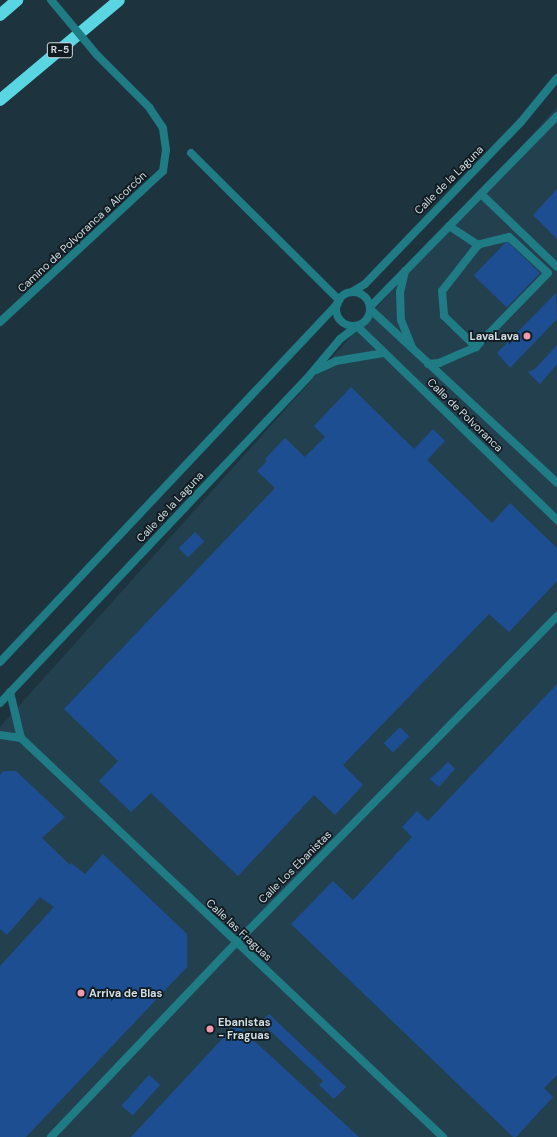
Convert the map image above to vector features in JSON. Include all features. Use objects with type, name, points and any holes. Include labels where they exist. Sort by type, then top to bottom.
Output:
[{"type":"highway","points":[[0,15],[17,0]]},
{"type":"highway","name":"R-5","points":[[0,100],[119,0]]},
{"type":"street","name":"Camino de Polvoranca a Alcorcón","points":[[0,322],[164,171],[166,150],[163,128],[150,107],[97,56],[51,0]]},
{"type":"street","name":"Calle de la Laguna","points":[[352,292],[364,284],[521,122],[557,78]]},
{"type":"street","points":[[191,153],[338,302],[337,314],[342,322],[357,326],[367,318],[370,308],[405,271],[557,116]]},
{"type":"street","points":[[481,194],[557,267]]},
{"type":"street","points":[[449,226],[478,245]]},
{"type":"street","points":[[428,364],[439,363],[476,347],[548,273],[509,237],[478,245],[442,292],[444,316],[476,347]]},
{"type":"street","name":"Calle de Polvoranca","points":[[405,271],[400,292],[401,320],[413,350]]},
{"type":"street","points":[[338,302],[352,292],[366,298],[370,308]]},
{"type":"street","name":"Calle de la Laguna","points":[[0,662],[338,302]]},
{"type":"street","name":"Calle de Polvoranca","points":[[370,308],[413,350],[557,483]]},
{"type":"street","name":"Calle de la Laguna","points":[[0,703],[313,371],[340,340],[357,326]]},
{"type":"street","name":"Calle de Polvoranca","points":[[357,326],[557,520]]},
{"type":"street","points":[[313,371],[336,361],[384,353]]},
{"type":"street","name":"Calle Los Ebanistas","points":[[51,1137],[236,943],[557,616]]},
{"type":"street","points":[[0,735],[21,738],[10,692]]},
{"type":"street","name":"Calle las Fraguas","points":[[21,738],[236,943],[443,1137]]},
{"type":"shaded area","points":[[557,107],[557,1137],[0,1137],[0,727]]},
{"type":"building","points":[[557,189],[557,239],[533,215]]},
{"type":"building","points":[[507,241],[540,273],[507,307],[474,276]]},
{"type":"building","name":"LavaLava","points":[[556,293],[557,319],[510,368],[497,353]]},
{"type":"building","name":"LavaLava","points":[[557,345],[557,364],[540,384],[528,372],[535,369]]},
{"type":"building","points":[[351,387],[414,449],[433,429],[445,441],[427,460],[492,523],[510,503],[557,548],[557,581],[509,632],[489,614],[343,765],[363,785],[335,815],[314,795],[238,876],[151,793],[131,812],[109,791],[99,781],[118,761],[64,709],[275,488],[257,471],[267,461],[265,459],[285,438],[305,457],[325,437],[314,426]]},
{"type":"building","points":[[195,532],[204,541],[188,557],[179,548]]},
{"type":"building","points":[[557,684],[557,1075],[544,1088],[553,1097],[516,1137],[513,1137],[291,924],[333,881],[353,900],[412,837],[402,827],[417,811],[428,821]]},
{"type":"building","points":[[400,727],[409,736],[393,752],[384,743]]},
{"type":"building","points":[[448,762],[455,769],[439,787],[430,779]]},
{"type":"building","name":"Arriva de Blas","points":[[3,771],[16,771],[65,817],[42,838],[70,865],[71,863],[85,874],[103,854],[187,934],[187,967],[26,1137],[0,1137],[0,966],[54,907],[40,897],[7,935],[0,929],[0,775]]},
{"type":"building","points":[[269,1014],[346,1087],[334,1099],[319,1085],[323,1081],[261,1022]]},
{"type":"building","points":[[236,1024],[252,1039],[359,1137],[131,1137]]},
{"type":"building","points":[[149,1075],[160,1085],[133,1116],[122,1105]]},
{"type":"place","name":"LavaLava","points":[[527,336]]},
{"type":"place","name":"Arriva de Blas","points":[[81,993]]},
{"type":"place","name":"Ebanistas - Fraguas","points":[[210,1029]]}]
